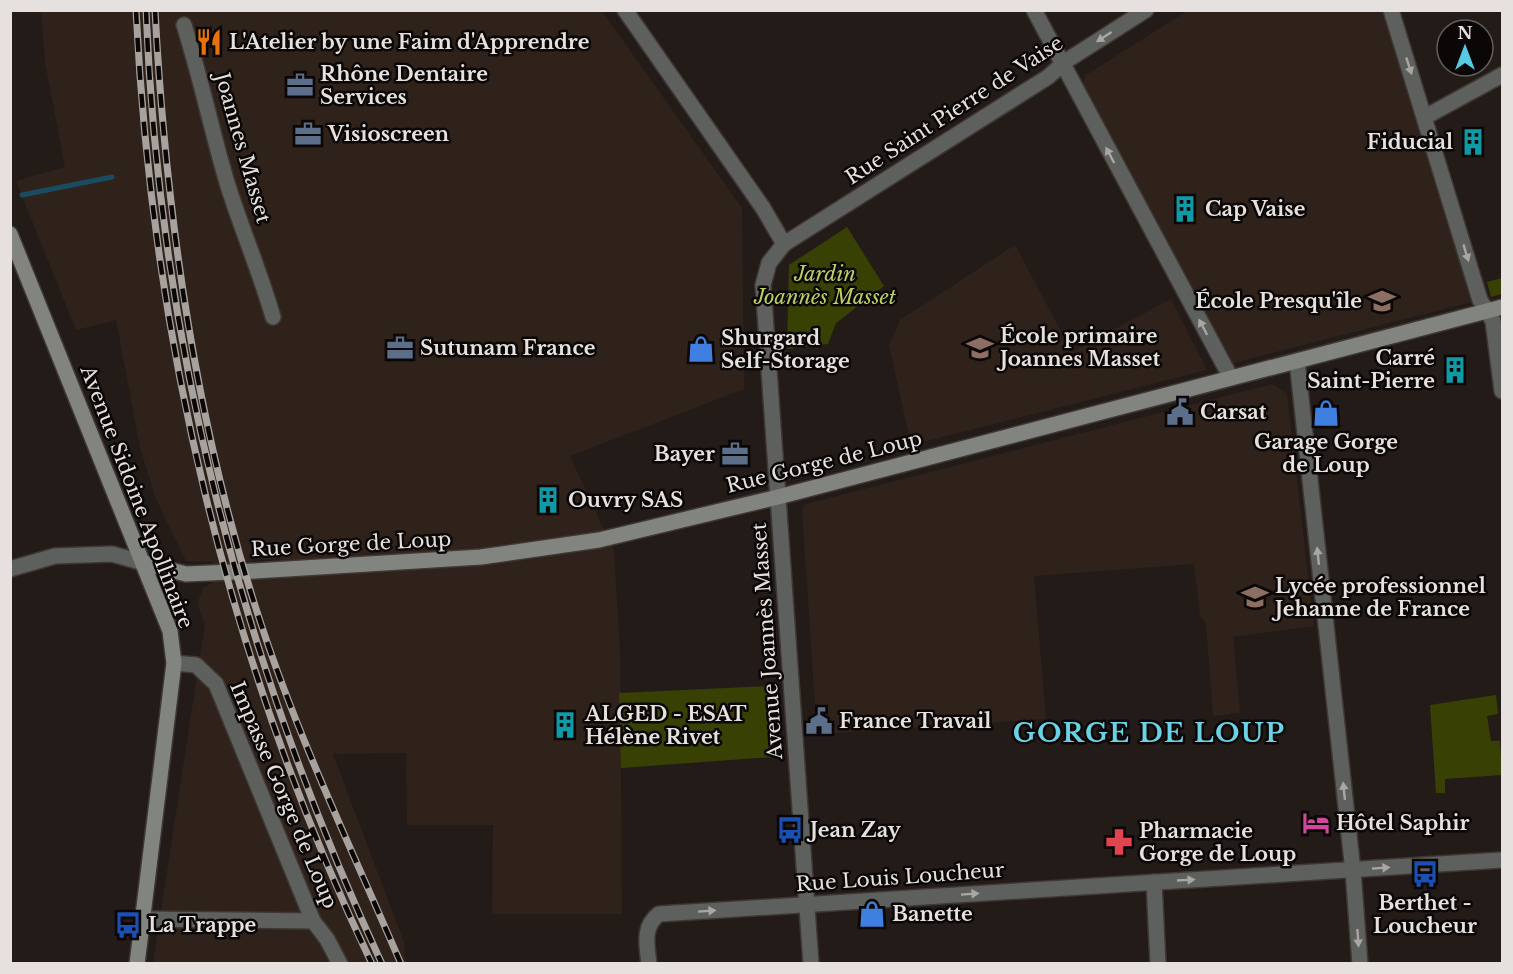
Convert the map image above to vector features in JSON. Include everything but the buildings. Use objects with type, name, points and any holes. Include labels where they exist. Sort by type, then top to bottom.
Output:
[{"type":"street","points":[[625,10],[763,208],[784,244]]},
{"type":"street","points":[[1034,10],[1231,378]]},
{"type":"street","name":"Rue Saint Pierre de Vaise","points":[[784,244],[1048,77],[1062,65],[1146,10]]},
{"type":"street","points":[[1391,10],[1480,300],[1493,321],[1502,391]]},
{"type":"street","name":"Joannes Masset","points":[[184,25],[202,83],[228,187],[256,259],[273,317]]},
{"type":"street","points":[[1425,117],[1503,75]]},
{"type":"street","name":"Avenue Sidoine Apollinaire","points":[[10,234],[170,631],[174,663],[137,963]]},
{"type":"street","name":"Avenue Joannès Masset","points":[[784,244],[769,263],[763,285],[811,963]]},
{"type":"street","name":"Rue Gorge de Loup","points":[[144,563],[186,574],[481,557],[599,540],[778,497],[1503,307]]},
{"type":"street","points":[[1297,361],[1353,870],[1360,963]]},
{"type":"street","points":[[10,569],[55,556],[112,554],[144,563]]},
{"type":"street","name":"Impasse Gorge de Loup","points":[[174,663],[196,665],[216,684],[313,921],[327,939],[340,963]]},
{"type":"street","name":"Rue Louis Loucheur","points":[[649,963],[646,930],[651,920],[659,914],[1503,860]]},
{"type":"street","points":[[1154,882],[1158,963]]},
{"type":"street","points":[[143,919],[313,921]]},
{"type":"shaded area","points":[[41,11],[602,11],[742,208],[744,389],[570,456],[614,551],[620,649],[622,914],[492,914],[493,825],[407,825],[406,753],[333,754],[405,945],[404,956],[407,963],[153,963],[205,624],[197,604],[203,588],[218,579],[213,562],[186,561],[156,499],[140,448],[116,320],[76,330],[16,181],[65,167],[45,62]],"holes":[[[251,559],[280,559],[289,577],[255,578]]]},
{"type":"shaded area","points":[[1187,11],[1382,11],[1472,302],[1233,363],[1083,85],[1086,75]]},
{"type":"shaded area","name":"École primaire Joannes Masset","points":[[1015,245],[1072,352],[1171,299],[1207,370],[911,445],[889,345],[900,320]]},
{"type":"shaded area","points":[[1272,384],[1287,394],[1314,626],[1233,637],[1240,713],[1213,716],[1206,623],[1200,616],[1194,564],[1034,576],[1046,719],[817,734],[802,510],[806,504]]},
{"type":"green space","name":"Jardin Joannès Masset","points":[[847,227],[884,286],[836,323],[828,344],[787,349],[789,265]]},
{"type":"green space","points":[[1502,278],[1502,294],[1491,297],[1487,282]]},
{"type":"green space","points":[[768,686],[772,757],[621,768],[619,693]]},
{"type":"green space","points":[[1496,695],[1498,714],[1487,716],[1491,741],[1500,741],[1502,775],[1445,779],[1445,793],[1436,793],[1430,705]]},
{"type":"waterway","points":[[22,195],[112,177]]},
{"type":"railway","points":[[136,10],[145,134],[160,257],[180,378],[206,499],[239,618],[277,735],[321,851],[372,964]]},
{"type":"railway","points":[[146,10],[154,134],[169,257],[189,378],[216,499],[249,617],[288,735],[332,850],[382,964]]},
{"type":"railway","points":[[155,10],[167,167],[176,245],[202,400],[219,476],[239,552],[277,670],[310,755],[401,964]]},
{"type":"place","name":"L'Atelier by une Faim d'Apprendre","points":[[209,42]]},
{"type":"place","name":"Rhône Dentaire Services","points":[[300,85]]},
{"type":"place","name":"Visioscreen","points":[[308,134]]},
{"type":"place","name":"Fiducial","points":[[1473,142]]},
{"type":"place","name":"Cap Vaise","points":[[1185,209]]},
{"type":"place","name":"École Presqu'île","points":[[1382,301]]},
{"type":"place","name":"Sutunam France","points":[[400,348]]},
{"type":"place","name":"École primaire Joannes Masset","points":[[980,348]]},
{"type":"place","name":"Shurgard Self-Storage","points":[[701,349]]},
{"type":"place","name":"Carré Saint-Pierre","points":[[1455,370]]},
{"type":"place","name":"Carsat","points":[[1180,412]]},
{"type":"place","name":"Garage Gorge de Loup","points":[[1326,413]]},
{"type":"place","name":"Bayer","points":[[735,454]]},
{"type":"place","name":"Ouvry SAS","points":[[548,500]]},
{"type":"place","name":"Lycée professionnel Jehanne de France","points":[[1255,597]]},
{"type":"place","name":"France Travail","points":[[819,721]]},
{"type":"place","name":"ALGED - ESAT Hélène Rivet","points":[[565,725]]},
{"type":"place","name":"Hôtel Saphir","points":[[1316,823]]},
{"type":"place","name":"Jean Zay","points":[[790,830]]},
{"type":"place","name":"Pharmacie Gorge de Loup","points":[[1119,842]]},
{"type":"place","name":"Berthet - Loucheur","points":[[1425,874]]},
{"type":"place","name":"Banette","points":[[872,914]]},
{"type":"place","name":"La Trappe","points":[[128,925]]},
{"type":"district","name":"GORGE DE LOUP","points":[[1149,733]]}]
